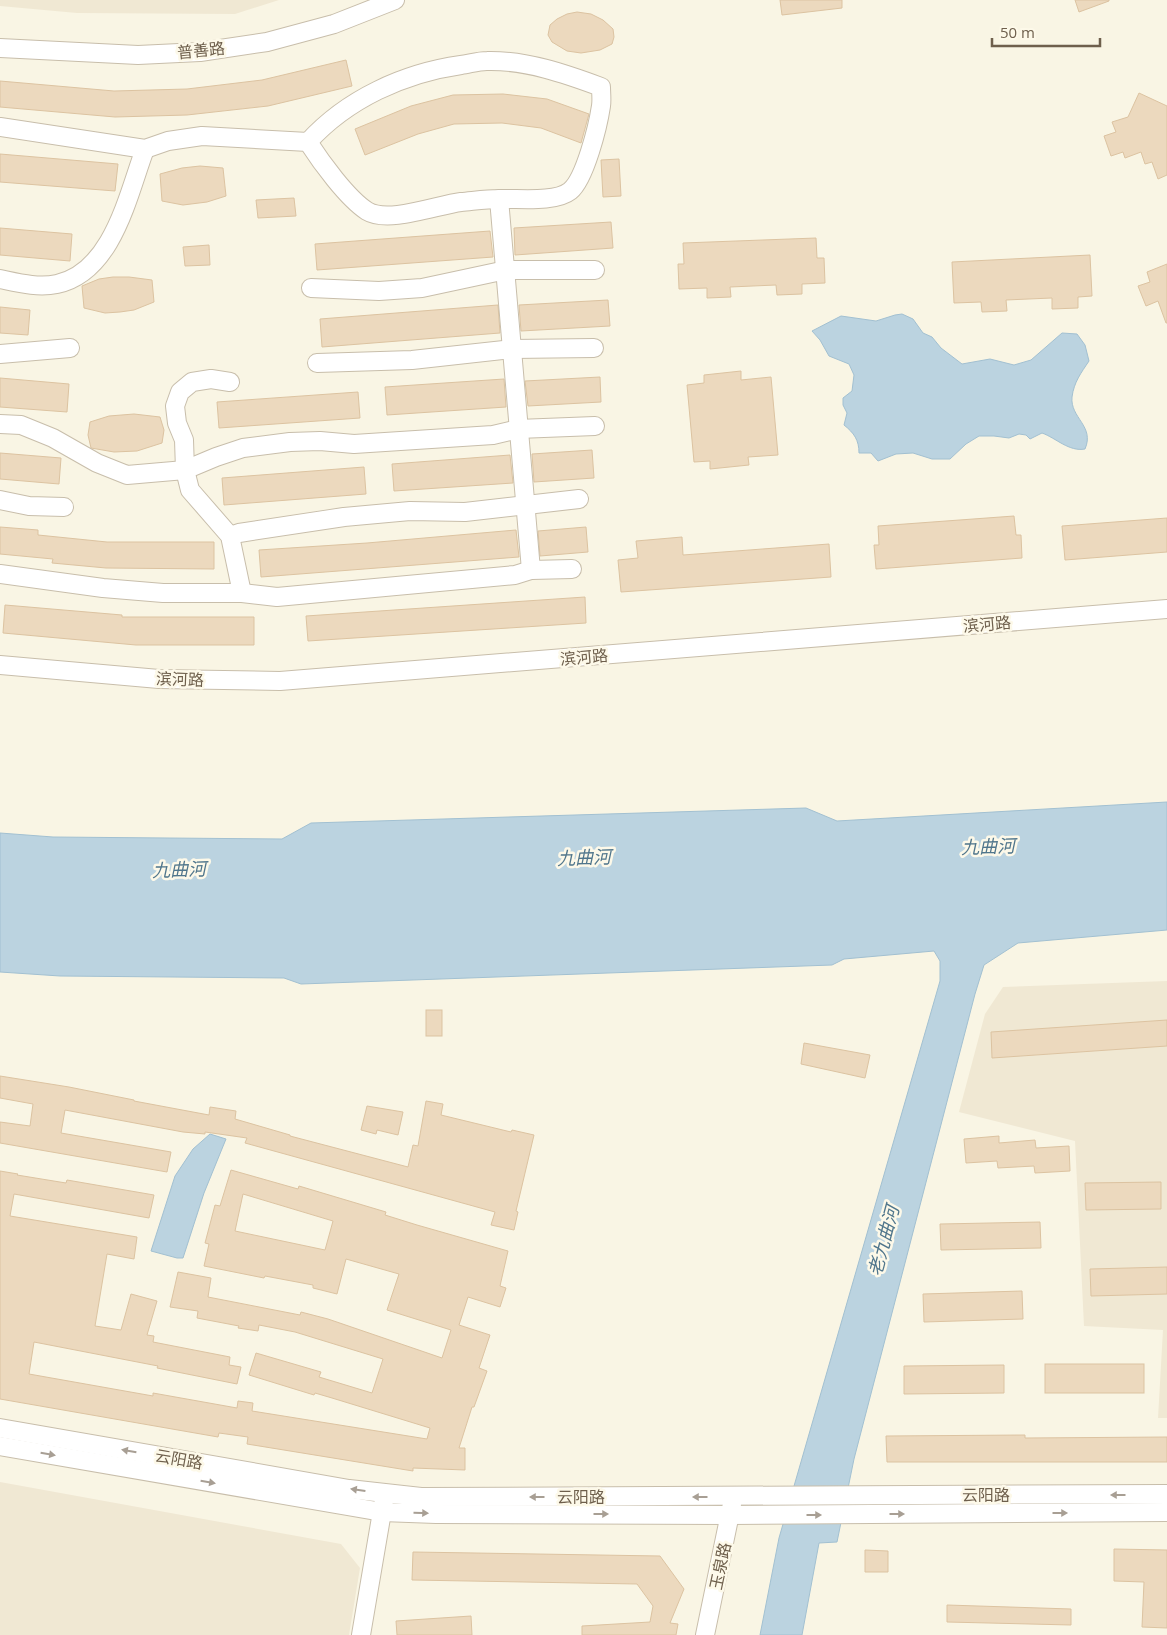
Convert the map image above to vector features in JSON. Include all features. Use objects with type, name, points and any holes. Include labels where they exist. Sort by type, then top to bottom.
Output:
[{"type":"street","name":"普善路","points":[[0,48],[138,55],[200,52],[267,42],[334,24],[396,0]]},
{"type":"street","points":[[487,61],[519,64],[566,74],[601,87],[602,105],[589,157],[570,191],[560,196],[499,198],[454,203],[387,216],[368,212],[350,196],[308,142],[321,127],[371,94],[394,82],[445,67],[487,61]]},
{"type":"street","points":[[0,127],[145,149],[168,141],[202,136],[308,142]]},
{"type":"street","points":[[0,279],[31,285],[58,284],[76,276],[100,256],[119,225],[145,149]]},
{"type":"street","points":[[499,198],[531,570]]},
{"type":"street","points":[[311,288],[379,291],[422,288],[506,270],[595,270]]},
{"type":"street","points":[[0,354],[70,348]]},
{"type":"street","points":[[317,364],[412,360],[512,349],[594,348]]},
{"type":"street","points":[[230,382],[212,379],[192,382],[180,392],[175,406],[177,423],[184,440],[185,470],[190,490],[230,536],[242,593]]},
{"type":"street","points":[[0,424],[21,425],[53,438],[97,463],[127,476],[185,470],[216,456],[243,448],[290,442],[320,441],[354,444],[492,435],[518,429],[595,426]]},
{"type":"street","points":[[230,536],[239,532],[344,517],[410,511],[465,512],[579,498]]},
{"type":"street","points":[[0,500],[29,506],[64,507]]},
{"type":"street","points":[[0,574],[103,588],[163,593],[242,593],[277,597],[515,575],[531,570],[572,569]]},
{"type":"street","name":"滨河路","points":[[0,665],[159,679],[280,681],[1167,609]]},
{"type":"street","name":"云阳路","points":[[0,1428],[385,1494],[421,1497],[1167,1494]]},
{"type":"street","name":"云阳路","points":[[0,1446],[382,1512],[436,1514],[730,1515],[1167,1512]]},
{"type":"street","points":[[361,1635],[385,1494]]},
{"type":"street","name":"玉泉路","points":[[705,1635],[734,1496]]},
{"type":"shaded area","points":[[0,0],[279,0],[235,14],[77,13],[0,6]]},
{"type":"shaded area","points":[[1167,981],[1167,1418],[1158,1418],[1163,1330],[1084,1326],[1075,1141],[959,1112],[985,1014],[1003,987]]},
{"type":"shaded area","points":[[0,1482],[341,1544],[360,1568],[349,1635],[0,1635]]},
{"type":"water","points":[[902,314],[913,319],[923,333],[932,337],[941,348],[962,364],[990,359],[1014,365],[1031,360],[1062,333],[1077,334],[1085,345],[1089,361],[1076,382],[1072,397],[1072,404],[1087,434],[1085,449],[1068,447],[1042,433],[1030,439],[1026,435],[1019,434],[1009,438],[979,436],[966,444],[950,459],[932,459],[913,453],[896,454],[878,461],[871,453],[859,453],[855,437],[844,425],[847,413],[843,405],[843,398],[852,391],[854,375],[849,364],[829,356],[820,340],[812,331],[841,316],[876,321]]},
{"type":"water","points":[[1167,802],[1167,930],[1018,943],[984,965],[854,1459],[837,1542],[819,1543],[802,1635],[760,1635],[779,1538],[940,981],[940,961],[934,951],[844,959],[832,965],[301,984],[284,978],[60,976],[0,972],[0,833],[53,837],[282,839],[311,823],[806,808],[837,821]]},
{"type":"water","points":[[210,1134],[226,1139],[204,1193],[183,1258],[151,1251],[175,1176],[193,1149]]},
{"type":"building","points":[[780,0],[842,0],[842,8],[782,15]]},
{"type":"building","points":[[1075,0],[1109,0],[1109,1],[1079,12]]},
{"type":"building","points":[[577,12],[591,14],[603,20],[613,29],[614,37],[612,44],[600,50],[581,53],[567,51],[552,42],[548,35],[550,25],[567,14]]},
{"type":"building","points":[[346,60],[352,86],[268,106],[187,115],[115,117],[0,107],[0,81],[114,91],[187,89],[262,80]]},
{"type":"building","points":[[1139,93],[1167,106],[1167,175],[1158,179],[1152,162],[1145,164],[1141,152],[1125,158],[1123,152],[1111,156],[1104,136],[1116,132],[1112,122],[1128,117]]},
{"type":"building","points":[[503,94],[547,99],[589,114],[581,143],[541,128],[502,123],[454,124],[418,134],[365,155],[355,129],[411,106],[453,95]]},
{"type":"building","points":[[0,154],[118,164],[115,191],[0,182]]},
{"type":"building","points":[[619,159],[621,196],[603,197],[601,160]]},
{"type":"building","points":[[200,166],[223,168],[226,196],[207,202],[183,205],[162,201],[160,174],[182,168]]},
{"type":"building","points":[[294,198],[296,216],[258,218],[256,200]]},
{"type":"building","points":[[611,222],[613,248],[515,255],[514,228]]},
{"type":"building","points":[[0,228],[72,234],[70,261],[0,255]]},
{"type":"building","points":[[490,231],[493,257],[317,270],[315,244]]},
{"type":"building","points":[[816,238],[817,258],[824,258],[825,283],[802,284],[802,294],[777,295],[776,285],[730,287],[731,297],[707,298],[707,288],[679,289],[678,264],[684,264],[683,243]]},
{"type":"building","points":[[209,245],[210,265],[185,266],[183,247]]},
{"type":"building","points":[[1090,255],[1092,296],[1078,297],[1078,308],[1052,309],[1052,298],[1006,300],[1007,311],[982,312],[981,302],[954,303],[952,262]]},
{"type":"building","points":[[1167,264],[1166,323],[1158,301],[1146,306],[1138,286],[1150,282],[1147,272]]},
{"type":"building","points":[[113,277],[152,280],[154,302],[134,310],[120,312],[105,313],[84,308],[82,286],[99,279]]},
{"type":"building","points":[[608,300],[610,326],[521,331],[519,305]]},
{"type":"building","points":[[498,305],[500,333],[322,347],[320,319]]},
{"type":"building","points":[[0,307],[30,310],[28,335],[0,333]]},
{"type":"building","points":[[741,371],[741,380],[771,377],[778,455],[748,457],[749,465],[710,469],[710,461],[694,462],[687,385],[704,383],[704,375]]},
{"type":"building","points":[[600,377],[601,402],[528,406],[525,381]]},
{"type":"building","points":[[0,378],[69,384],[67,412],[0,407]]},
{"type":"building","points":[[504,379],[506,407],[387,415],[385,387]]},
{"type":"building","points":[[358,392],[360,418],[219,428],[217,402]]},
{"type":"building","points":[[134,414],[160,417],[164,430],[162,443],[137,451],[114,452],[91,448],[88,435],[90,422],[109,416]]},
{"type":"building","points":[[592,450],[594,478],[534,482],[532,454]]},
{"type":"building","points":[[0,453],[61,458],[59,484],[0,479]]},
{"type":"building","points":[[510,455],[513,483],[394,491],[392,464]]},
{"type":"building","points":[[364,467],[366,494],[224,505],[222,478]]},
{"type":"building","points":[[1014,516],[1016,535],[1021,535],[1022,558],[876,569],[874,545],[879,545],[878,526]]},
{"type":"building","points":[[1167,518],[1167,552],[1065,560],[1062,526]]},
{"type":"building","points":[[0,527],[38,530],[38,535],[107,542],[214,542],[214,569],[106,568],[52,563],[53,559],[0,554]]},
{"type":"building","points":[[586,527],[588,552],[540,556],[538,531]]},
{"type":"building","points":[[516,530],[519,557],[261,577],[259,550]]},
{"type":"building","points":[[682,537],[683,555],[829,544],[831,577],[621,592],[618,560],[638,558],[636,541]]},
{"type":"building","points":[[585,597],[586,623],[308,641],[306,616]]},
{"type":"building","points":[[5,605],[122,615],[122,617],[254,617],[254,645],[136,645],[3,633]]},
{"type":"building","points":[[426,1010],[442,1010],[442,1036],[426,1036]]},
{"type":"building","points":[[1167,1020],[1167,1046],[992,1058],[991,1032]]},
{"type":"building","points":[[804,1043],[870,1055],[865,1078],[801,1064]]},
{"type":"building","points":[[0,1076],[69,1087],[209,1115],[210,1107],[236,1111],[235,1119],[290,1136],[408,1167],[413,1145],[418,1146],[426,1101],[443,1104],[441,1115],[511,1132],[512,1130],[534,1135],[516,1211],[518,1212],[514,1230],[491,1225],[495,1212],[245,1143],[247,1138],[205,1132],[205,1134],[183,1132],[65,1110],[61,1133],[171,1152],[167,1172],[0,1143],[0,1122],[30,1126],[33,1104],[0,1098]]},
{"type":"building","points":[[367,1106],[403,1112],[398,1135],[377,1130],[376,1134],[361,1130]]},
{"type":"building","points":[[999,1136],[999,1143],[1035,1140],[1036,1148],[1069,1146],[1070,1171],[1035,1173],[1034,1166],[998,1168],[997,1161],[966,1163],[964,1139]]},
{"type":"building","points":[[231,1170],[298,1189],[299,1186],[386,1212],[385,1215],[417,1225],[508,1251],[500,1286],[506,1288],[500,1307],[468,1297],[459,1325],[490,1335],[479,1368],[487,1371],[474,1407],[472,1407],[459,1448],[465,1448],[465,1470],[413,1468],[413,1471],[247,1444],[248,1437],[219,1433],[218,1437],[0,1399],[0,1171],[66,1183],[67,1180],[154,1195],[149,1218],[14,1194],[10,1216],[137,1237],[134,1259],[107,1254],[95,1326],[121,1330],[131,1294],[157,1301],[147,1335],[154,1336],[153,1342],[230,1357],[229,1365],[241,1367],[237,1384],[157,1368],[158,1366],[34,1342],[29,1374],[153,1396],[153,1393],[237,1408],[238,1401],[253,1403],[252,1411],[427,1439],[430,1428],[249,1375],[256,1353],[321,1372],[319,1377],[372,1393],[383,1359],[295,1332],[259,1325],[258,1331],[238,1328],[239,1326],[197,1318],[198,1311],[170,1307],[178,1272],[211,1278],[208,1297],[300,1315],[301,1312],[328,1319],[442,1358],[451,1330],[387,1310],[399,1274],[346,1259],[337,1294],[313,1288],[313,1285],[265,1276],[264,1278],[204,1266],[209,1244],[205,1243],[215,1205],[220,1206]],"holes":[[[243,1194],[333,1221],[325,1250],[235,1231]]]},
{"type":"building","points":[[1161,1182],[1161,1209],[1086,1210],[1085,1183]]},
{"type":"building","points":[[1040,1222],[1041,1248],[941,1250],[940,1224]]},
{"type":"building","points":[[1167,1267],[1167,1294],[1091,1296],[1090,1269]]},
{"type":"building","points":[[1022,1291],[1023,1319],[924,1322],[923,1294]]},
{"type":"building","points":[[1045,1364],[1144,1364],[1144,1393],[1045,1393]]},
{"type":"building","points":[[1004,1365],[1004,1393],[904,1394],[904,1366]]},
{"type":"building","points":[[1025,1435],[1025,1438],[1167,1437],[1167,1462],[887,1462],[886,1436]]},
{"type":"building","points":[[1114,1549],[1167,1550],[1167,1628],[1142,1627],[1144,1582],[1114,1581]]},
{"type":"building","points":[[865,1550],[888,1551],[888,1572],[865,1572]]},
{"type":"building","points":[[413,1552],[660,1556],[684,1589],[670,1623],[678,1624],[676,1635],[582,1635],[582,1626],[650,1622],[653,1606],[637,1584],[412,1580]]},
{"type":"building","points":[[947,1605],[1071,1609],[1071,1625],[947,1622]]},
{"type":"building","points":[[471,1616],[472,1635],[397,1635],[396,1621]]},
{"type":"water label","name":"九曲河","points":[[988,847]]},
{"type":"water label","name":"九曲河","points":[[584,858]]},
{"type":"water label","name":"九曲河","points":[[179,870]]},
{"type":"water label","name":"老九曲河","points":[[884,1241]]}]
